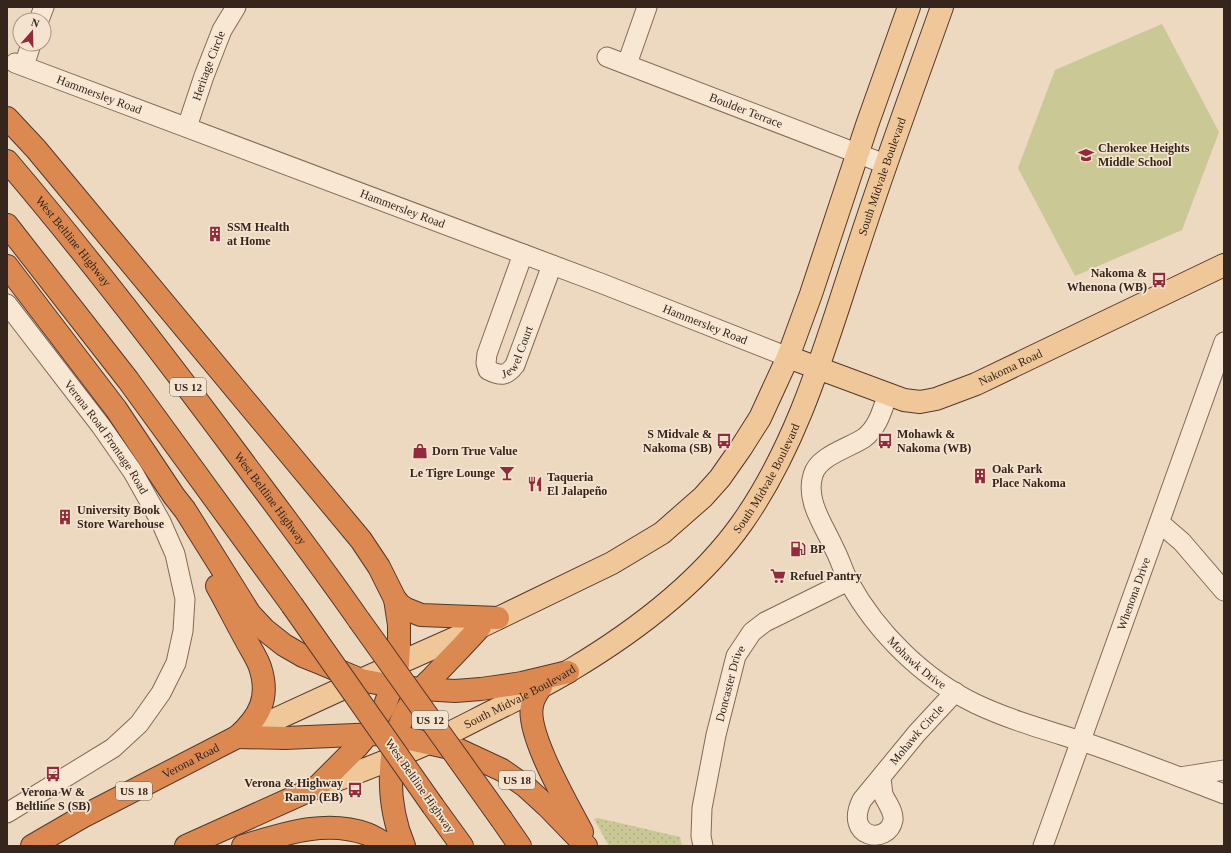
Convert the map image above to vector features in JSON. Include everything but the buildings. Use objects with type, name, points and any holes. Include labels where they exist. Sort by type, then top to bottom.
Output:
[{"type":"highway","points":[[7,118],[36,149],[360,540],[379,567],[395,599],[400,605],[406,609],[421,614],[489,623]]},
{"type":"highway","name":"West Beltline Highway","points":[[7,161],[68,232],[173,367],[314,557],[520,846]]},
{"type":"highway","name":"West Beltline Highway","points":[[7,225],[128,380],[292,605],[462,846]]},
{"type":"highway","points":[[7,266],[116,408],[174,496],[185,510],[250,614],[265,630],[284,644],[303,656],[361,680],[392,686],[422,689],[456,691],[480,689],[522,683],[568,672]]},
{"type":"highway","points":[[174,496],[180,514],[260,666],[264,685],[262,704],[258,714],[249,727],[237,737]]},
{"type":"highway","points":[[186,846],[317,787],[368,734],[385,705],[398,664],[399,625],[395,599]]},
{"type":"highway","points":[[404,846],[393,806],[391,782],[392,759],[400,723],[410,702],[489,623]]},
{"type":"highway","points":[[541,687],[535,696],[532,706],[532,724],[546,761],[587,846]]},
{"type":"highway","name":"US 18","points":[[237,737],[285,738],[368,734],[396,736],[459,750],[502,770],[525,786],[587,846]]},
{"type":"highway","name":"Verona Road","points":[[32,846],[82,817],[237,737]]},
{"type":"highway","points":[[243,846],[296,830],[324,827],[342,828],[365,833],[389,846]]},
{"type":"main road","points":[[361,680],[489,623],[612,563],[662,533],[693,507],[720,478],[742,448],[760,418],[788,357],[909,7]]},
{"type":"main road","name":"South Midvale Boulevard","points":[[317,787],[368,769],[429,743],[568,672],[635,628],[677,593],[724,546],[756,501],[778,463],[796,426],[817,368],[885,164],[942,7]]},
{"type":"main road","name":"Nakoma Road","points":[[788,357],[904,400],[920,402],[936,399],[976,384],[1224,265]]},
{"type":"main road","name":"Verona Road","points":[[237,737],[361,680]]},
{"type":"street","name":"Heritage Circle","points":[[187,127],[204,76],[222,30],[236,7]]},
{"type":"street","points":[[627,64],[647,7]]},
{"type":"street","name":"Hammersley Road","points":[[27,52],[20,64],[552,265],[788,357]]},
{"type":"street","name":"Boulder Terrace","points":[[607,57],[885,164]]},
{"type":"street","name":"Jewel Court","points":[[523,254],[487,354],[486,363],[488,370],[496,374],[504,375],[510,372],[515,365],[552,265]]},
{"type":"street","name":"Verona Road Frontage Road","points":[[7,304],[101,426],[133,472],[161,522],[175,554],[185,599],[183,631],[176,663],[161,693],[139,724],[113,748],[7,813]]},
{"type":"street","name":"Whenona Drive","points":[[1043,846],[1224,342]]},
{"type":"street","name":"Mohawk Drive","points":[[888,394],[876,425],[864,438],[823,460],[813,473],[812,484],[812,500],[835,549],[848,582],[871,616],[898,648],[937,682],[975,703],[992,711],[1081,741],[1224,794]]},
{"type":"street","points":[[1160,523],[1182,542],[1224,591]]},
{"type":"street","name":"Doncaster Drive","points":[[703,846],[702,808],[716,735],[736,656],[752,632],[765,622],[848,582]]},
{"type":"street","name":"Mohawk Circle","points":[[881,779],[918,733],[955,692]]},
{"type":"street","points":[[1180,777],[1224,770]]},
{"type":"shaded area","points":[[1162,24],[1219,132],[1182,230],[1075,276],[1018,168],[1055,70]]},
{"type":"shaded area","points":[[598,818],[680,837],[682,846],[609,846],[594,819]]},
{"type":"place","name":"Cherokee Heights Middle School","points":[[1086,155]]},
{"type":"place","name":"SSM Health at Home","points":[[215,234]]},
{"type":"place","name":"Nakoma & Whenona (WB)","points":[[1159,280]]},
{"type":"place","name":"S Midvale & Nakoma (SB)","points":[[724,441]]},
{"type":"place","name":"Mohawk & Nakoma (WB)","points":[[885,441]]},
{"type":"place","name":"Dorn True Value","points":[[420,451]]},
{"type":"place","name":"Le Tigre Lounge","points":[[507,473]]},
{"type":"place","name":"Oak Park Place Nakoma","points":[[980,476]]},
{"type":"place","name":"Taqueria El Jalapeño","points":[[535,484]]},
{"type":"place","name":"University Book Store Warehouse","points":[[65,517]]},
{"type":"place","name":"BP","points":[[798,549]]},
{"type":"place","name":"Refuel Pantry","points":[[778,576]]},
{"type":"place","name":"Verona W & Beltline S (SB)","points":[[53,774]]},
{"type":"place","name":"Verona & Highway Ramp (EB)","points":[[355,790]]}]
